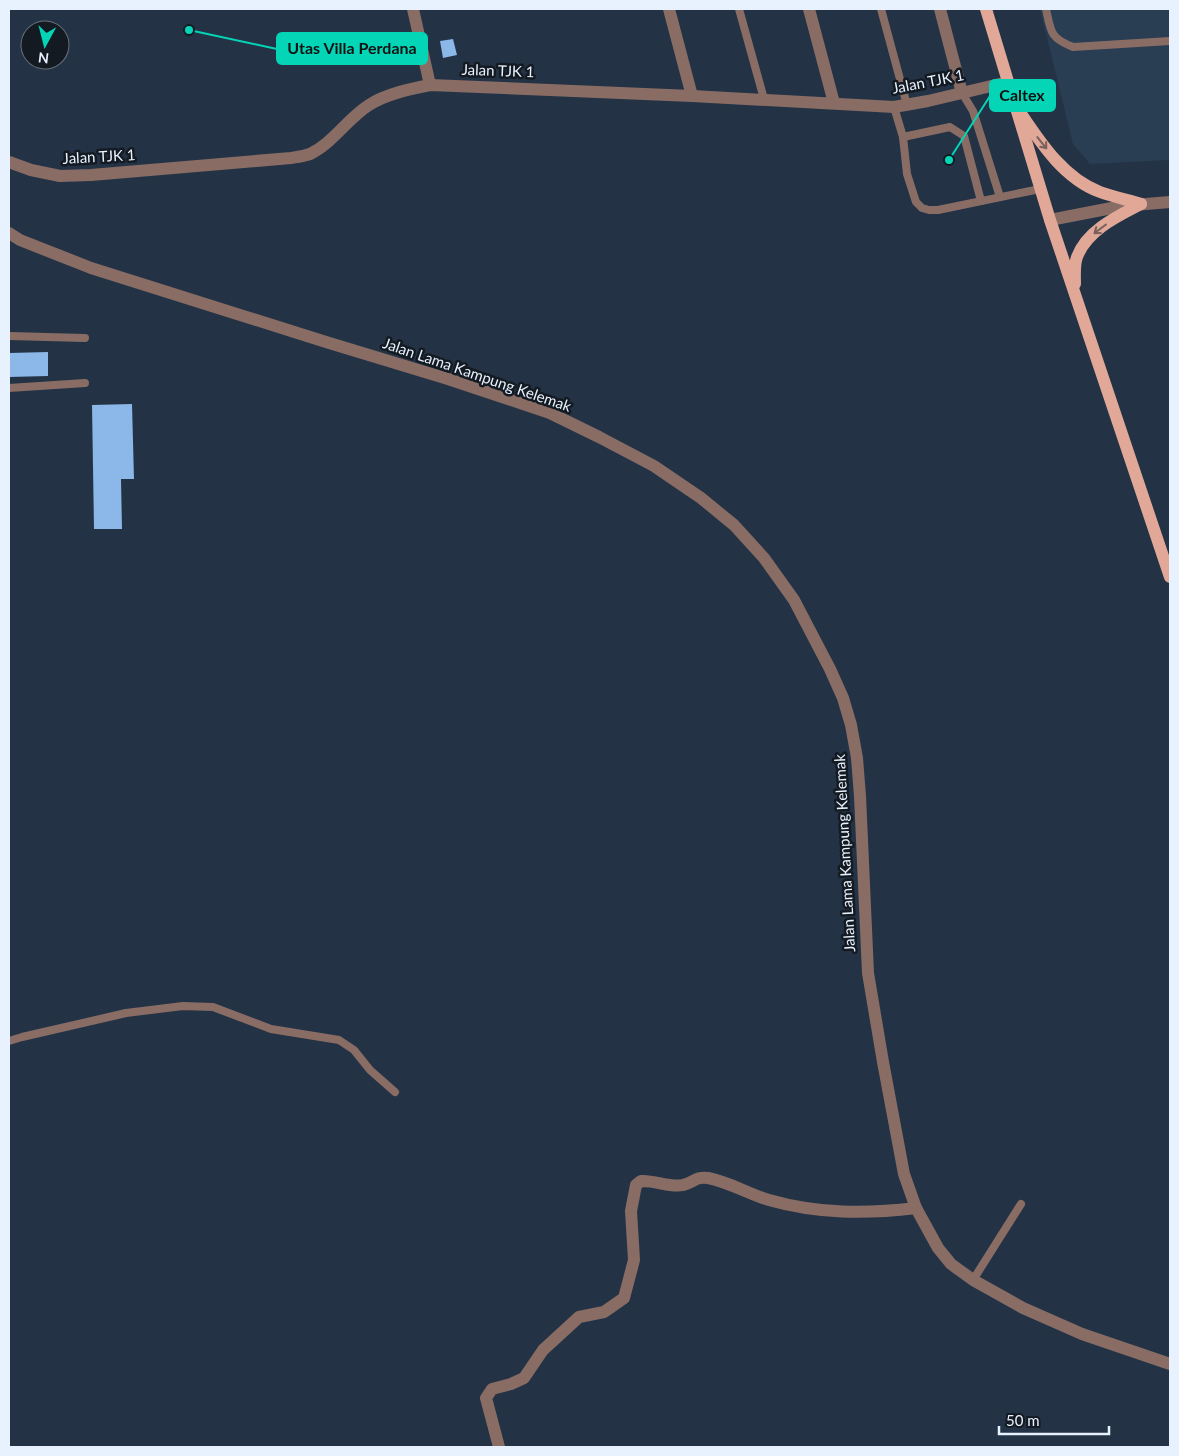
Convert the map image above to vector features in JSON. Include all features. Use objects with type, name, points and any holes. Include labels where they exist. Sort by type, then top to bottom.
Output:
[{"type":"main road","points":[[986,9],[1050,220],[1170,577]]},
{"type":"main road","points":[[1014,103],[1034,132],[1066,171],[1100,192],[1142,204]]},
{"type":"main road","points":[[1075,294],[1077,257],[1087,240],[1112,220],[1142,204]]},
{"type":"street","points":[[413,9],[430,84]]},
{"type":"street","points":[[669,9],[692,96]]},
{"type":"street","points":[[809,9],[834,103]]},
{"type":"street","points":[[940,9],[962,93]]},
{"type":"street","name":"Jalan TJK 1","points":[[9,162],[31,170],[60,176],[291,158],[308,154],[322,147],[371,103],[430,84],[901,106],[1008,82]]},
{"type":"street","points":[[1050,220],[1094,211],[1170,202]]},
{"type":"street","name":"Jalan Lama Kampung Kelemak","points":[[9,233],[20,240],[91,268],[288,331],[448,379],[550,413],[654,466],[701,498],[734,525],[764,558],[794,600],[840,690],[851,725],[858,758],[868,973],[904,1174],[916,1208],[938,1248],[951,1264],[973,1280],[1023,1308],[1082,1334],[1170,1364]]},
{"type":"street","points":[[499,1447],[486,1398],[492,1389],[524,1378],[543,1350],[579,1317],[604,1312],[624,1298],[634,1260],[631,1211],[636,1185],[641,1181],[682,1185],[695,1179],[709,1179],[788,1206],[816,1210],[872,1212],[916,1208]]},
{"type":"lane","points":[[740,9],[764,99]]},
{"type":"lane","points":[[881,9],[901,106],[907,174],[916,202],[922,208],[938,210],[1040,188]]},
{"type":"lane","points":[[1046,9],[1050,28],[1059,41],[1073,47],[1170,42]]},
{"type":"lane","points":[[962,93],[973,111],[1000,197]]},
{"type":"lane","points":[[903,137],[950,127],[964,136],[981,201]]},
{"type":"lane","points":[[9,336],[84,338]]},
{"type":"lane","points":[[9,388],[85,383]]},
{"type":"lane","points":[[9,1041],[126,1013],[183,1006],[213,1007],[271,1030],[339,1040],[354,1050],[370,1070],[395,1092]]},
{"type":"lane","points":[[973,1280],[1021,1204]]},
{"type":"shaded area","points":[[1040,9],[1170,9],[1170,160],[1090,164],[1073,144]]},
{"type":"building","points":[[453,39],[457,55],[443,58],[440,41]]},
{"type":"building","points":[[48,352],[48,376],[9,377],[9,353]]},
{"type":"building","points":[[132,404],[134,479],[121,479],[122,529],[94,529],[92,405]]},
{"type":"place","name":"Utas Villa Perdana","points":[[189,30]]},
{"type":"place","name":"Caltex","points":[[949,160]]}]
